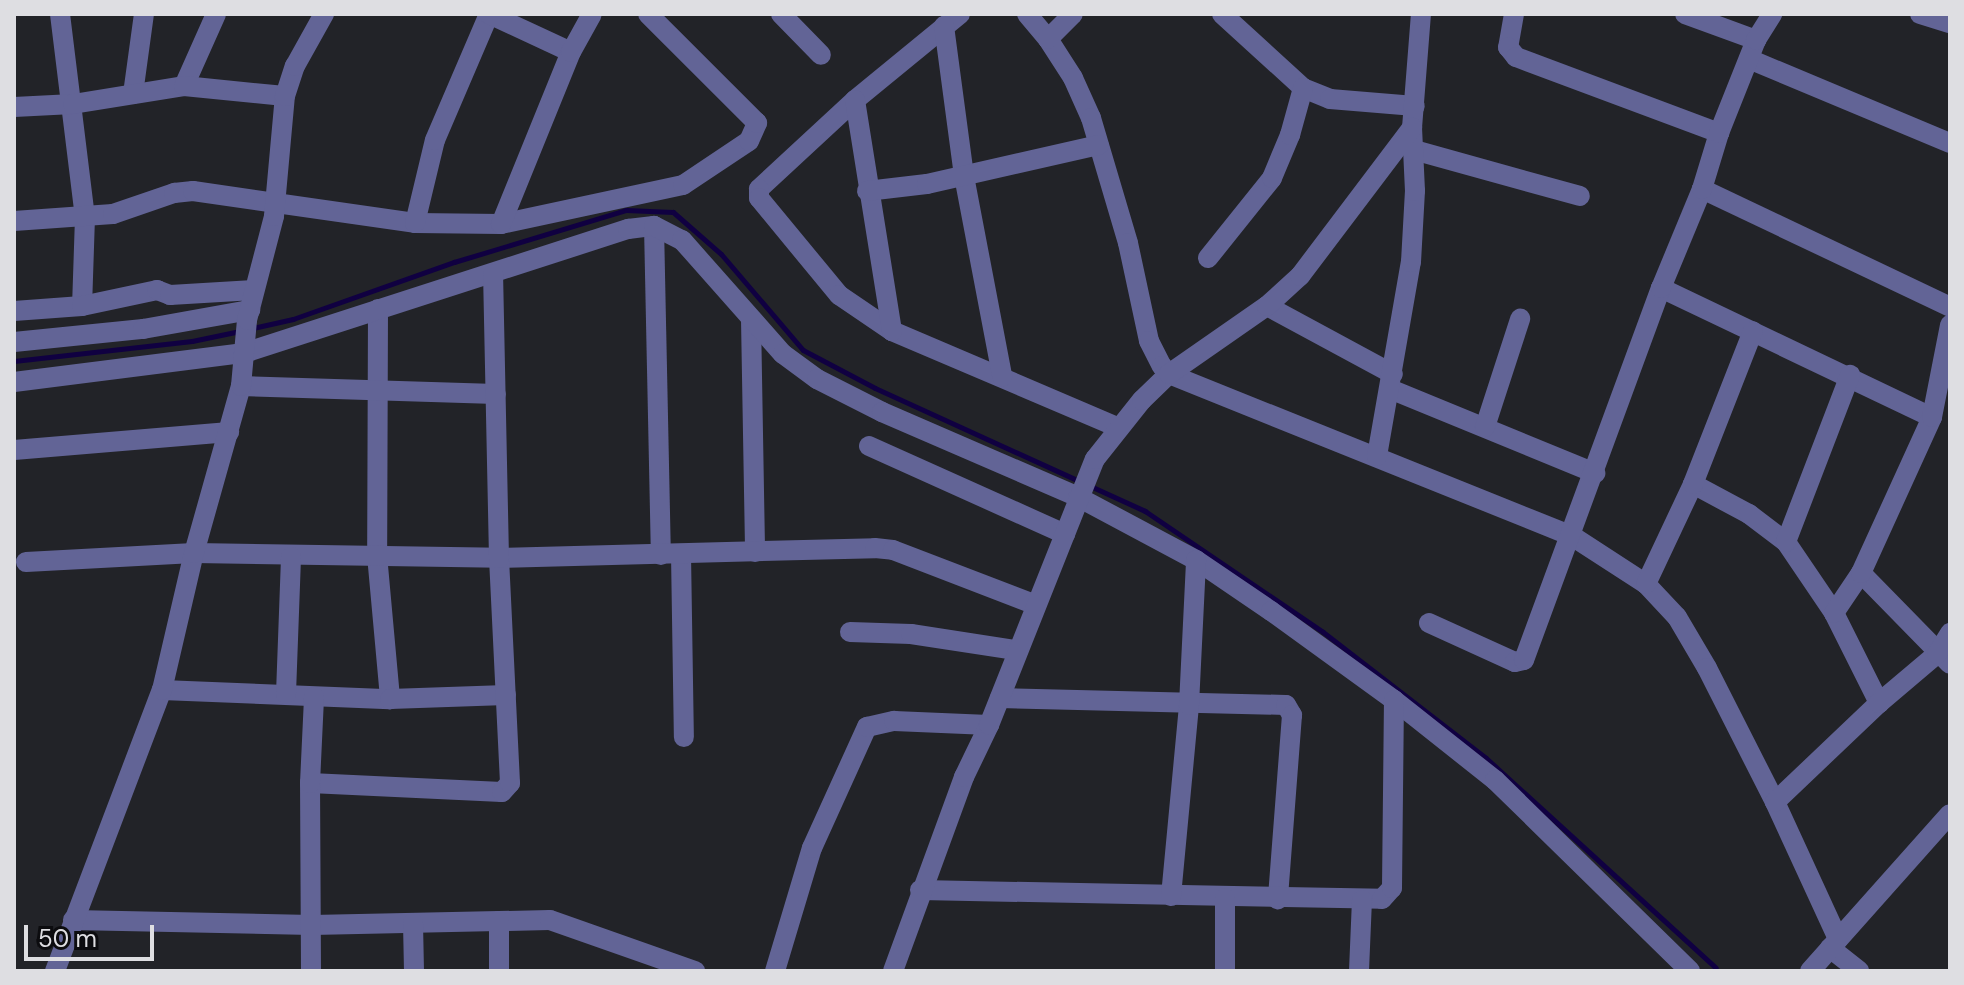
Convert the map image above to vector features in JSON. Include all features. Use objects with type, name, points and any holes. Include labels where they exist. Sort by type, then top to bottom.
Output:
[{"type":"street","points":[[60,14],[85,217],[82,306]]},
{"type":"street","points":[[133,94],[144,14]]},
{"type":"street","points":[[184,86],[216,14]]},
{"type":"street","points":[[55,971],[162,690],[194,553],[241,386],[248,323],[271,231],[285,96],[295,66],[324,14]]},
{"type":"street","points":[[415,223],[435,140],[489,14],[571,52]]},
{"type":"street","points":[[501,224],[571,52],[592,14]]},
{"type":"street","points":[[14,221],[124,212],[174,193],[193,191],[415,223],[501,224],[683,185],[697,179],[754,135],[757,123],[648,14]]},
{"type":"street","points":[[781,14],[821,55]]},
{"type":"street","points":[[1027,14],[1048,39],[1073,78],[1099,145],[1128,243],[1149,341],[1154,355],[1169,374],[1572,536],[1646,584],[1684,629],[1775,802],[1834,944],[1859,971]]},
{"type":"street","points":[[1048,39],[1073,14]]},
{"type":"street","points":[[1222,14],[1303,88],[1330,99],[1415,106]]},
{"type":"street","points":[[1377,456],[1411,262],[1412,128],[1421,14]]},
{"type":"street","points":[[1514,14],[1508,47],[1516,57],[1719,133]]},
{"type":"street","points":[[1685,14],[1950,143]]},
{"type":"street","points":[[1429,623],[1515,662],[1523,661],[1572,536],[1661,288],[1702,189],[1719,133],[1752,49],[1772,14]]},
{"type":"street","points":[[1920,14],[1950,23]]},
{"type":"street","points":[[952,20],[855,100],[759,189],[759,198],[839,295],[892,331],[1119,428]]},
{"type":"street","points":[[952,20],[964,176],[1002,376]]},
{"type":"street","points":[[14,107],[73,104],[184,86],[285,96]]},
{"type":"street","points":[[1208,258],[1272,178],[1290,135],[1303,88]]},
{"type":"street","points":[[855,100],[867,191],[892,331]]},
{"type":"street","points":[[893,971],[920,890],[964,777],[989,725],[1034,604],[1095,459],[1169,374],[1267,306],[1307,267],[1412,128]]},
{"type":"street","points":[[867,191],[964,176],[1099,145]]},
{"type":"street","points":[[1414,150],[1580,196]]},
{"type":"street","points":[[1702,189],[1950,307]]},
{"type":"street","points":[[14,342],[378,309],[628,229],[654,226],[682,240],[783,354],[838,391],[1080,492],[1196,560],[1394,700],[1495,780],[1690,971]]},
{"type":"street","points":[[654,226],[684,737]]},
{"type":"street","points":[[310,783],[502,792],[510,783],[499,558],[493,274]]},
{"type":"street","points":[[1661,288],[1850,375],[1932,417]]},
{"type":"street","points":[[14,311],[82,306],[157,290],[248,323]]},
{"type":"street","points":[[1267,306],[1392,382],[1485,427],[1595,473]]},
{"type":"street","points":[[378,309],[377,555],[390,699]]},
{"type":"street","points":[[751,319],[755,552]]},
{"type":"street","points":[[1485,427],[1520,319]]},
{"type":"street","points":[[14,382],[248,323]]},
{"type":"street","points":[[1834,613],[1861,573],[1932,417],[1950,325]]},
{"type":"street","points":[[1646,584],[1693,484],[1753,331]]},
{"type":"street","points":[[1786,542],[1850,375]]},
{"type":"street","points":[[241,386],[496,394]]},
{"type":"street","points":[[14,450],[229,432]]},
{"type":"street","points":[[869,446],[1065,534]]},
{"type":"street","points":[[1693,484],[1749,514],[1786,542],[1834,613],[1879,703]]},
{"type":"street","points":[[26,562],[194,553],[291,557],[377,555],[499,558],[875,548],[893,550],[1034,604]]},
{"type":"street","points":[[286,694],[291,557]]},
{"type":"street","points":[[1171,896],[1189,705],[1196,560]]},
{"type":"street","points":[[1861,573],[1943,659]]},
{"type":"street","points":[[850,632],[911,634],[1016,650]]},
{"type":"street","points":[[1775,802],[1879,703],[1943,659],[1950,633]]},
{"type":"street","points":[[162,690],[390,699],[506,695]]},
{"type":"street","points":[[311,971],[310,783],[314,697]]},
{"type":"street","points":[[1000,698],[1189,705],[1279,704],[1291,710],[1278,899]]},
{"type":"street","points":[[920,890],[1382,899],[1392,888],[1394,700]]},
{"type":"street","points":[[775,971],[812,848],[867,727],[894,721],[989,725]]},
{"type":"street","points":[[1810,971],[1950,814]]},
{"type":"street","points":[[1225,898],[1225,971]]},
{"type":"street","points":[[1359,971],[1362,900]]},
{"type":"street","points":[[73,920],[312,925],[550,920],[663,966],[695,971]]},
{"type":"street","points":[[499,921],[499,971]]},
{"type":"street","points":[[413,923],[414,971]]},
{"type":"waterway","points":[[253,328],[293,319],[454,262],[626,210],[673,212],[721,254],[803,350],[875,388],[1079,481]]},
{"type":"waterway","points":[[14,361],[192,341],[240,331]]},
{"type":"waterway","points":[[1088,485],[1145,511],[1323,632],[1486,758],[1716,968]]}]
